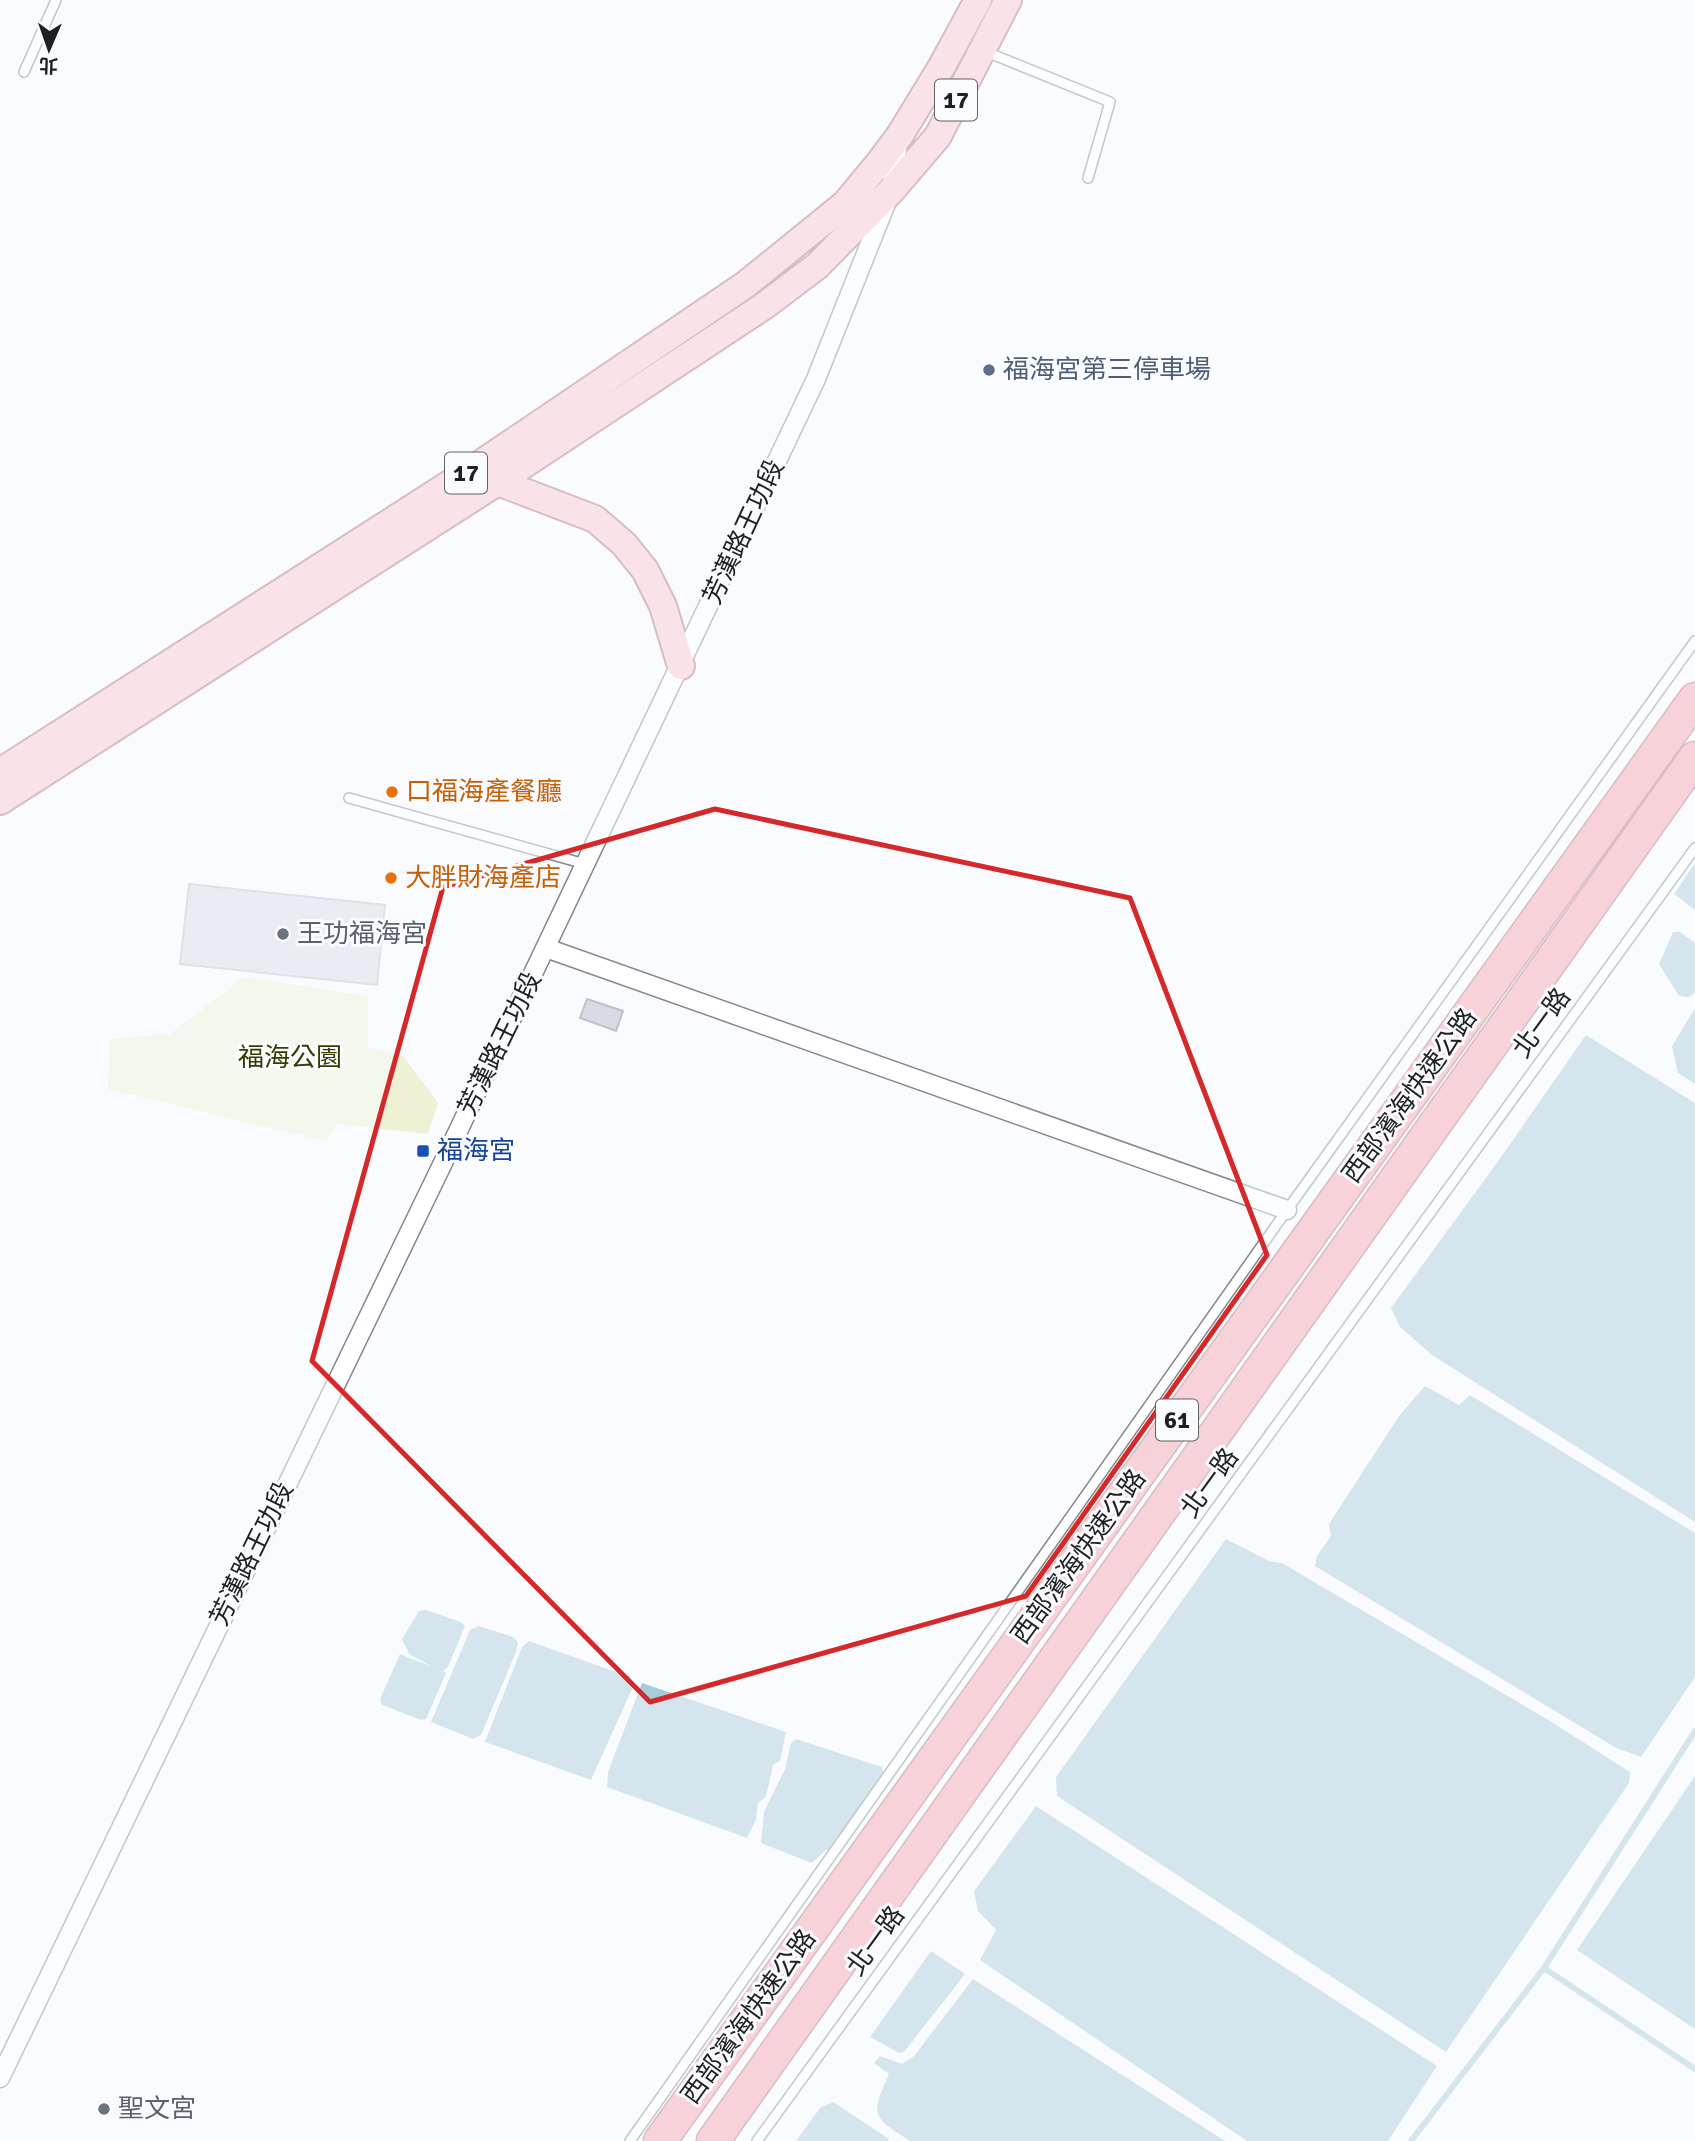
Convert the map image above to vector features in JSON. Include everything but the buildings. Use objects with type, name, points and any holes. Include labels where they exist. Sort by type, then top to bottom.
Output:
[{"type":"highway","name":"西部濱海快速公路","points":[[660,2141],[1695,699]]},
{"type":"highway","name":"西部濱海快速公路","points":[[713,2141],[1695,758]]},
{"type":"main road","name":"17","points":[[0,772],[467,472],[745,285],[845,204],[900,135],[942,66],[974,1]]},
{"type":"main road","name":"17","points":[[0,801],[499,481],[764,306],[817,266],[891,191],[938,136],[1004,7]]},
{"type":"main road","points":[[467,472],[499,481],[594,519],[624,544],[645,570],[663,606],[681,666]]},
{"type":"street","name":"芳漢路王功段","points":[[0,2078],[546,948],[816,379],[891,191],[900,135]]},
{"type":"street","points":[[546,948],[1287,1210]]},
{"type":"lane","points":[[24,72],[56,0]]},
{"type":"lane","points":[[974,1],[1004,7]]},
{"type":"lane","points":[[982,50],[1110,102],[1088,178]]},
{"type":"lane","points":[[630,2141],[1287,1210],[1695,641]]},
{"type":"lane","points":[[349,798],[586,864]]},
{"type":"lane","name":"北一路","points":[[757,2141],[1695,848]]},
{"type":"highlighted area","points":[[715,809],[1130,898],[1267,1255],[1026,1596],[650,1702],[312,1361],[443,887]]},
{"type":"green space","name":"福海公園","points":[[244,977],[368,996],[368,1047],[404,1057],[438,1103],[428,1134],[337,1124],[326,1141],[108,1089],[110,1039],[170,1034]]},
{"type":"water","points":[[1695,863],[1695,910],[1674,894]]},
{"type":"water","points":[[1673,932],[1680,932],[1695,943],[1695,993],[1689,997],[1679,996],[1659,964]]},
{"type":"water","points":[[1695,1008],[1695,1084],[1678,1073],[1672,1046]]},
{"type":"water","points":[[1586,1035],[1695,1103],[1695,1522],[1432,1355],[1400,1327],[1391,1308]]},
{"type":"water","points":[[1425,1386],[1459,1405],[1470,1395],[1695,1533],[1695,1677],[1641,1757],[1616,1748],[1315,1566],[1317,1556],[1331,1536],[1329,1524],[1399,1416]]},
{"type":"water","points":[[1226,1539],[1269,1561],[1282,1563],[1550,1721],[1630,1772],[1629,1783],[1446,2052],[1057,1796],[1056,1777]]},
{"type":"water","points":[[426,1610],[461,1622],[465,1626],[448,1667],[443,1671],[446,1673],[426,1719],[421,1720],[382,1705],[380,1699],[400,1654],[432,1667],[409,1654],[402,1639],[419,1611]]},
{"type":"water","points":[[479,1626],[513,1637],[518,1642],[481,1735],[473,1739],[431,1722],[470,1630]]},
{"type":"water","points":[[529,1641],[630,1677],[632,1689],[591,1780],[485,1742],[522,1647]]},
{"type":"water","points":[[642,1683],[786,1732],[780,1761],[773,1765],[766,1797],[758,1803],[756,1820],[747,1838],[607,1787],[608,1772]]},
{"type":"water","points":[[796,1739],[882,1767],[884,1776],[832,1853],[826,1850],[812,1863],[761,1843],[764,1812],[785,1769],[791,1743]]},
{"type":"water","points":[[1695,1776],[1695,2029],[1577,1950]]},
{"type":"water","points":[[1036,1806],[1437,2066],[1388,2141],[1247,2141],[980,1960],[996,1930],[978,1911],[974,1891]]},
{"type":"water","points":[[931,1951],[965,1974],[904,2052],[899,2053],[870,2037]]},
{"type":"water","points":[[973,1979],[1225,2141],[910,2141],[897,2133],[878,2114],[879,2099],[889,2074],[874,2063],[880,2056],[902,2064],[914,2056]]},
{"type":"water","points":[[833,2102],[889,2139],[888,2141],[796,2141],[820,2108]]},
{"type":"waterway","points":[[1411,2141],[1544,1968],[1695,1731]]},
{"type":"waterway","points":[[1544,1968],[1695,2069]]},
{"type":"place","name":"福海宮第三停車場","points":[[989,370]]},
{"type":"place","name":"口福海產餐廳","points":[[392,792]]},
{"type":"place","name":"大胖財海產店","points":[[391,878]]},
{"type":"place","name":"王功福海宮","points":[[283,934]]},
{"type":"place","name":"福海宮","points":[[423,1151]]},
{"type":"place","name":"聖文宮","points":[[104,2109]]}]
